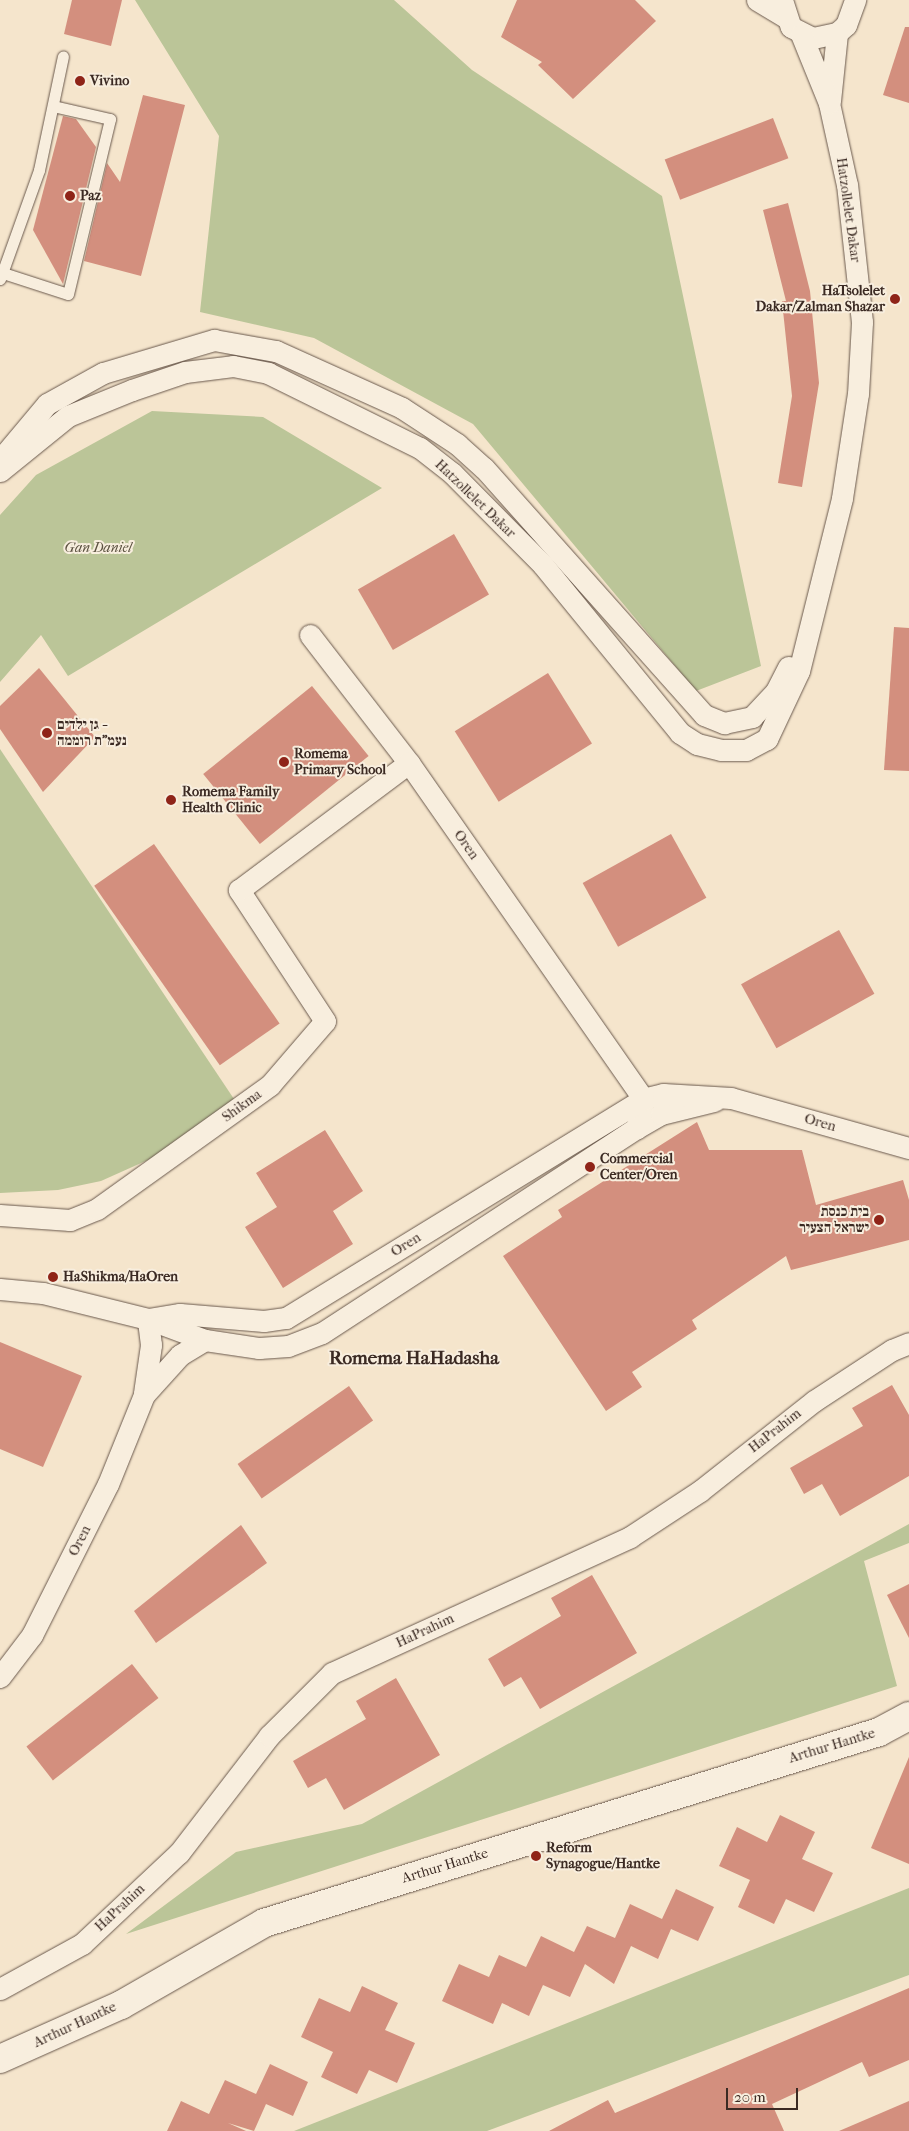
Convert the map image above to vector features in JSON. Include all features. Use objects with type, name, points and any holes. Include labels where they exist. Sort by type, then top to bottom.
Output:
[{"type":"street","points":[[757,0],[783,8],[801,34],[813,38],[836,33],[852,15],[855,1]]},
{"type":"street","name":"Hatzollelet Dakar","points":[[829,103],[836,33]]},
{"type":"street","name":"Hatzollelet Dakar","points":[[0,471],[68,416],[132,390],[185,372],[233,366],[268,373],[404,439],[452,473],[543,565],[663,718],[697,744],[721,750],[746,750],[767,739],[799,671],[816,613],[842,498],[858,394],[862,322],[846,185],[829,103],[801,34]]},
{"type":"street","name":"Hatzollelet Dakar","points":[[0,460],[47,404],[104,374],[214,340],[243,344],[276,351],[348,382],[402,408],[457,444],[484,468],[704,715],[724,723],[752,717],[776,691],[816,613]]},
{"type":"street","name":"Oren","points":[[310,635],[409,764],[644,1099]]},
{"type":"street","name":"Shikma","points":[[0,1215],[70,1220],[97,1209],[270,1085],[325,1021],[239,890],[409,764]]},
{"type":"street","name":"Oren","points":[[148,1319],[180,1314],[264,1321],[286,1318],[644,1099],[687,1092],[731,1098],[909,1148]]},
{"type":"street","name":"Oren","points":[[148,1319],[205,1340],[259,1348],[288,1346],[322,1332],[661,1114],[731,1098]]},
{"type":"street","points":[[637,1128],[644,1099]]},
{"type":"street","points":[[0,1289],[43,1293],[148,1319]]},
{"type":"street","name":"Oren","points":[[0,1677],[32,1635],[108,1484],[144,1395],[151,1345],[148,1319]]},
{"type":"street","name":"Oren","points":[[144,1395],[174,1360],[205,1340]]},
{"type":"street","name":"HaPrahim","points":[[0,1989],[82,1944],[179,1853],[270,1736],[332,1673],[630,1537],[700,1491],[814,1401],[892,1350],[909,1344]]},
{"type":"street","name":"Arthur Hantke","points":[[0,2059],[120,2004],[264,1923],[879,1732],[909,1716]]},
{"type":"lane","points":[[53,106],[110,119],[68,294],[1,277],[38,170],[63,56]]},
{"type":"green space","points":[[135,0],[394,0],[472,70],[662,196],[761,666],[696,691],[473,424],[314,338],[200,312],[219,136]]},
{"type":"green space","name":"Gan Daniel","points":[[152,411],[263,417],[382,488],[68,676],[41,635],[0,682],[0,515],[36,475]]},
{"type":"green space","points":[[0,749],[236,1102],[159,1155],[101,1181],[58,1190],[0,1193]]},
{"type":"green space","points":[[909,1524],[909,1543],[864,1561],[897,1686],[126,1934],[236,1852],[362,1824]]},
{"type":"green space","points":[[909,1888],[909,1975],[487,2131],[294,2131]]},
{"type":"building","points":[[72,0],[122,0],[111,46],[64,34]]},
{"type":"building","points":[[517,0],[635,0],[656,21],[573,99],[538,65],[542,62],[501,37]]},
{"type":"building","points":[[905,27],[909,27],[909,103],[883,95]]},
{"type":"building","points":[[143,95],[185,105],[141,276],[84,261],[107,163],[120,182]]},
{"type":"building","points":[[63,116],[76,119],[96,147],[63,284],[33,230]]},
{"type":"building","points":[[773,118],[788,158],[680,200],[665,160]]},
{"type":"building","points":[[788,203],[810,291],[819,383],[802,487],[778,483],[792,396],[782,301],[786,301],[763,210]]},
{"type":"building","points":[[454,534],[489,595],[393,650],[358,590]]},
{"type":"building","points":[[894,627],[909,628],[909,771],[884,770]]},
{"type":"building","name":"גן ילדים - נעמ\"ת רוממה","points":[[39,668],[95,737],[43,792],[0,729],[0,706]]},
{"type":"building","points":[[548,673],[592,743],[499,802],[455,731]]},
{"type":"building","name":"Romema Primary School","points":[[312,686],[369,756],[260,844],[203,774]]},
{"type":"building","points":[[671,834],[706,898],[618,947],[583,883]]},
{"type":"building","points":[[154,844],[280,1023],[220,1065],[94,886]]},
{"type":"building","points":[[839,930],[874,994],[776,1048],[741,984]]},
{"type":"building","points":[[697,1122],[709,1150],[802,1150],[816,1205],[903,1180],[909,1200],[909,1240],[791,1270],[786,1256],[692,1320],[697,1329],[632,1372],[642,1387],[606,1411],[503,1256],[562,1217],[558,1210]]},
{"type":"building","points":[[325,1130],[363,1191],[333,1211],[353,1244],[283,1288],[245,1227],[277,1207],[256,1173]]},
{"type":"building","points":[[0,1342],[82,1376],[43,1467],[0,1449]]},
{"type":"building","points":[[892,1385],[909,1415],[909,1476],[840,1516],[822,1484],[804,1494],[790,1468],[863,1426],[852,1408]]},
{"type":"building","points":[[349,1386],[373,1420],[262,1498],[238,1464]]},
{"type":"building","points":[[241,1525],[267,1563],[156,1643],[134,1611]]},
{"type":"building","points":[[592,1575],[637,1653],[540,1709],[521,1677],[504,1687],[488,1659],[561,1616],[551,1598]]},
{"type":"building","points":[[909,1584],[909,1638],[887,1595]]},
{"type":"building","points":[[132,1664],[158,1698],[53,1780],[26,1746]]},
{"type":"building","points":[[396,1678],[440,1755],[344,1810],[326,1778],[308,1788],[293,1761],[366,1719],[356,1701]]},
{"type":"building","points":[[909,1757],[909,1864],[871,1848]]},
{"type":"building","points":[[780,1815],[815,1832],[802,1859],[833,1873],[814,1912],[786,1899],[774,1924],[738,1907],[750,1880],[719,1866],[737,1827],[767,1842]]},
{"type":"building","points":[[676,1889],[714,1907],[698,1941],[671,1929],[658,1959],[631,1946],[614,1984],[585,1964],[570,1997],[543,1985],[529,2016],[502,2003],[493,2024],[442,2001],[459,1964],[489,1977],[499,1955],[526,1967],[541,1936],[574,1952],[587,1926],[615,1938],[630,1904],[662,1919]]},
{"type":"building","points":[[362,1986],[398,2003],[385,2030],[415,2043],[397,2083],[369,2070],[357,2094],[321,2077],[333,2052],[301,2037],[319,1998],[350,2012]]},
{"type":"building","points":[[909,1988],[909,2060],[869,2077],[862,2062],[772,2104],[784,2131],[549,2131],[608,2100],[615,2113]]},
{"type":"building","points":[[270,2064],[308,2082],[293,2116],[266,2104],[254,2131],[228,2123],[246,2131],[167,2131],[181,2101],[209,2114],[225,2080],[256,2094]]},
{"type":"building","points":[[909,2101],[909,2131],[839,2131]]},
{"type":"place","name":"Vivino","points":[[80,81]]},
{"type":"place","name":"Paz","points":[[70,196]]},
{"type":"place","name":"HaTsolelet Dakar/Zalman Shazar","points":[[895,299]]},
{"type":"place","name":"גן ילדים - נעמ\"ת רוממה","points":[[47,733]]},
{"type":"place","name":"Romema Primary School","points":[[284,762]]},
{"type":"place","name":"Romema Family Health Clinic","points":[[171,800]]},
{"type":"place","name":"Commercial Center/Oren","points":[[590,1167]]},
{"type":"place","name":"בית כנסת ישראל הצעיר","points":[[879,1220]]},
{"type":"place","name":"HaShikma/HaOren","points":[[53,1277]]},
{"type":"place","name":"Reform Synagogue/Hantke","points":[[536,1856]]},
{"type":"district","name":"Romema HaHadasha","points":[[414,1359]]}]
